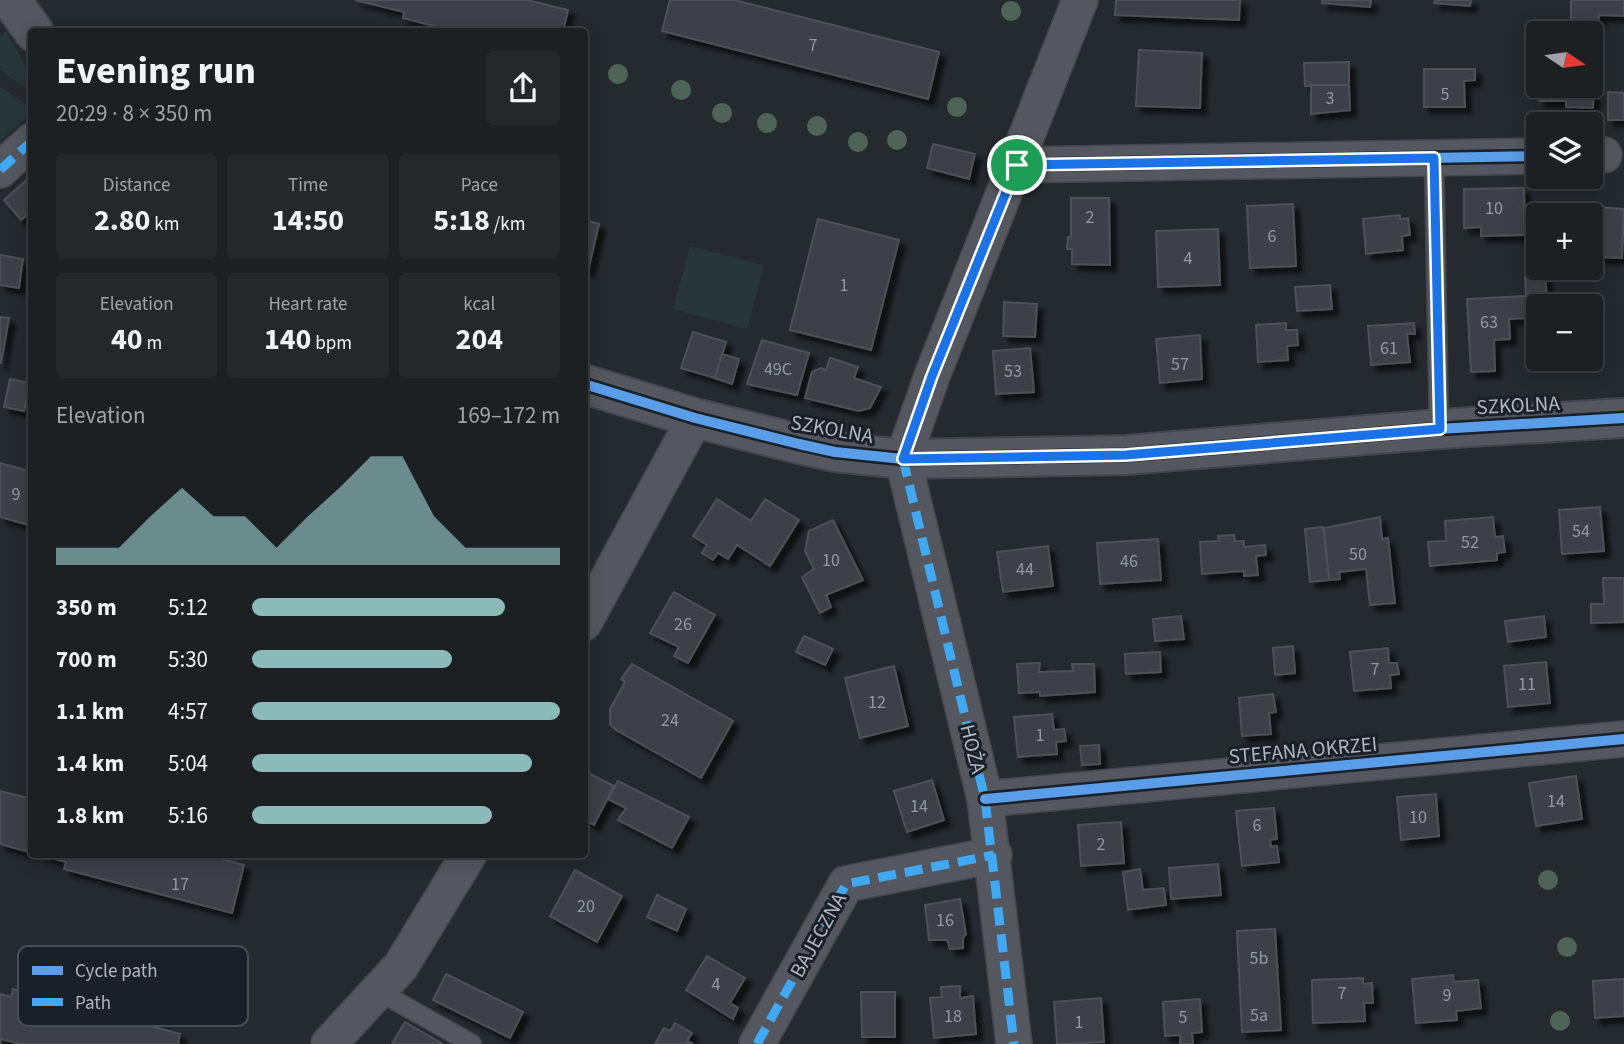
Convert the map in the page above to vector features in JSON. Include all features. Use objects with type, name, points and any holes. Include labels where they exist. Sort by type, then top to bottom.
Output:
[{"type":"street","points":[[11,0],[31,28]]},
{"type":"street","points":[[903,459],[937,363],[1080,0]]},
{"type":"street","points":[[0,170],[28,145]]},
{"type":"street","points":[[1017,165],[1526,156]]},
{"type":"street","name":"SZKOLNA","points":[[588,385],[695,418],[835,452],[903,459],[1126,455],[1440,429],[1624,418]]},
{"type":"street","points":[[588,616],[695,418]]},
{"type":"street","name":"HOŻA","points":[[903,459],[985,799],[995,855],[1014,1044]]},
{"type":"street","name":"STEFANA OKRZEI","points":[[985,799],[1624,739]]},
{"type":"street","name":"BAJECZNA","points":[[757,1044],[846,884],[995,855]]},
{"type":"street","points":[[330,1044],[380,992],[425,930],[466,858]]},
{"type":"lane","points":[[1434,158],[1440,429]]},
{"type":"lane","points":[[380,992],[472,1044]]},
{"type":"shaded area","points":[[6,32],[28,70],[28,90],[0,70],[0,35]]},
{"type":"shaded area","points":[[0,87],[28,105],[28,117],[0,141]]},
{"type":"shaded area","points":[[690,246],[764,265],[747,329],[673,309]]},
{"type":"building","points":[[355,0],[527,0],[568,10],[564,28],[442,28],[403,18],[404,12]]},
{"type":"building","points":[[670,0],[734,0],[939,52],[928,99],[662,31]]},
{"type":"building","points":[[1116,0],[1240,0],[1239,20],[1115,15]]},
{"type":"building","points":[[1322,0],[1371,0],[1370,7],[1322,3]]},
{"type":"building","points":[[1435,0],[1471,0],[1470,6],[1434,3]]},
{"type":"building","points":[[1571,0],[1624,0],[1624,16],[1599,15],[1598,21],[1571,21]]},
{"type":"building","points":[[1139,50],[1202,53],[1200,108],[1136,106]]},
{"type":"building","points":[[1349,62],[1349,85],[1305,86],[1304,63]]},
{"type":"building","points":[[1424,69],[1475,69],[1475,80],[1464,81],[1465,107],[1424,107]]},
{"type":"building","points":[[1311,85],[1349,85],[1350,110],[1311,114]]},
{"type":"building","points":[[1608,92],[1624,93],[1624,120],[1608,120]]},
{"type":"building","points":[[1539,98],[1593,98],[1593,108],[1566,107],[1566,101],[1539,101]]},
{"type":"building","points":[[933,144],[975,154],[969,179],[927,168]]},
{"type":"building","points":[[28,179],[28,214],[21,220],[4,200]]},
{"type":"building","points":[[1524,188],[1525,235],[1481,236],[1481,227],[1464,228],[1464,189]]},
{"type":"building","points":[[1071,198],[1109,198],[1110,265],[1072,264],[1072,249],[1067,249],[1068,237],[1071,237]]},
{"type":"building","points":[[1293,204],[1296,266],[1250,268],[1247,206]]},
{"type":"building","points":[[1603,208],[1624,209],[1622,258],[1603,257]]},
{"type":"building","points":[[1400,215],[1400,219],[1408,218],[1410,235],[1402,236],[1403,250],[1366,254],[1363,219]]},
{"type":"building","points":[[818,219],[899,240],[871,350],[790,330]]},
{"type":"building","points":[[588,221],[599,224],[588,271]]},
{"type":"building","points":[[1218,229],[1220,285],[1158,287],[1156,231]]},
{"type":"building","points":[[0,255],[23,259],[19,288],[0,285]]},
{"type":"building","points":[[1525,277],[1526,280],[1545,280],[1547,294],[1526,296]]},
{"type":"building","points":[[1330,285],[1332,309],[1297,311],[1295,287]]},
{"type":"building","points":[[1526,296],[1526,318],[1509,319],[1510,339],[1494,340],[1495,371],[1471,372],[1467,299]]},
{"type":"building","points":[[1004,302],[1037,304],[1035,337],[1003,336]]},
{"type":"building","points":[[0,317],[9,318],[1,363],[0,363]]},
{"type":"building","points":[[1286,323],[1286,330],[1297,330],[1298,345],[1287,346],[1288,360],[1258,362],[1256,325]]},
{"type":"building","points":[[1414,323],[1415,334],[1407,334],[1410,362],[1371,365],[1368,326]]},
{"type":"building","points":[[693,332],[726,342],[715,378],[681,368]]},
{"type":"building","points":[[1200,335],[1202,379],[1160,383],[1156,339]]},
{"type":"building","points":[[762,340],[809,353],[797,395],[747,384]]},
{"type":"building","points":[[1030,348],[1034,392],[996,394],[993,351]]},
{"type":"building","points":[[722,354],[739,359],[732,384],[715,378]]},
{"type":"building","points":[[830,358],[858,367],[854,378],[881,387],[870,408],[859,411],[805,398],[812,372],[821,368],[826,370]]},
{"type":"building","points":[[10,379],[28,383],[24,411],[4,407]]},
{"type":"building","points":[[0,463],[28,471],[28,525],[0,517]]},
{"type":"building","points":[[717,499],[751,521],[765,499],[799,520],[770,566],[737,545],[728,559],[718,553],[713,560],[702,553],[707,545],[693,536]]},
{"type":"building","points":[[1600,507],[1604,551],[1562,554],[1559,510]]},
{"type":"building","points":[[1380,517],[1382,539],[1388,538],[1395,603],[1370,605],[1366,569],[1339,572],[1340,579],[1329,580],[1324,528]]},
{"type":"building","points":[[1493,517],[1495,537],[1503,536],[1505,552],[1497,553],[1497,560],[1430,566],[1428,542],[1446,541],[1445,521]]},
{"type":"building","points":[[833,520],[863,580],[826,595],[831,607],[820,613],[802,577],[814,569],[805,551],[809,531]]},
{"type":"building","points":[[1323,527],[1329,580],[1310,582],[1305,529]]},
{"type":"building","points":[[1234,535],[1235,541],[1244,541],[1244,547],[1265,545],[1266,555],[1256,556],[1258,575],[1244,576],[1244,571],[1202,574],[1200,542],[1219,541],[1218,536]]},
{"type":"building","points":[[1158,539],[1161,580],[1100,584],[1097,543]]},
{"type":"building","points":[[1048,546],[1053,586],[1003,592],[997,552]]},
{"type":"building","points":[[1603,578],[1624,578],[1624,622],[1591,623],[1591,604],[1604,604]]},
{"type":"building","points":[[674,592],[715,615],[688,663],[674,656],[679,647],[650,633]]},
{"type":"building","points":[[1181,616],[1184,639],[1155,641],[1153,619]]},
{"type":"building","points":[[1544,616],[1546,637],[1508,642],[1505,621]]},
{"type":"building","points":[[804,636],[833,649],[825,665],[796,652]]},
{"type":"building","points":[[1293,646],[1295,673],[1275,675],[1273,648]]},
{"type":"building","points":[[1388,648],[1389,663],[1397,663],[1399,674],[1390,675],[1391,688],[1354,691],[1350,652]]},
{"type":"building","points":[[1160,652],[1161,672],[1126,674],[1125,654]]},
{"type":"building","points":[[1546,662],[1550,703],[1508,707],[1504,666]]},
{"type":"building","points":[[1040,663],[1039,672],[1073,671],[1072,664],[1094,664],[1095,692],[1040,696],[1040,692],[1019,693],[1017,664]]},
{"type":"building","points":[[632,664],[733,721],[701,778],[610,724],[610,709],[625,682],[621,679]]},
{"type":"building","points":[[894,666],[908,726],[860,738],[845,678]]},
{"type":"building","points":[[1273,694],[1276,712],[1269,713],[1271,734],[1242,736],[1239,698]]},
{"type":"building","points":[[1052,714],[1054,730],[1064,729],[1066,741],[1056,742],[1057,754],[1018,757],[1014,717]]},
{"type":"building","points":[[1099,745],[1100,764],[1082,765],[1080,746]]},
{"type":"building","points":[[588,773],[614,786],[594,825],[588,822]]},
{"type":"building","points":[[1576,776],[1582,819],[1536,826],[1529,783]]},
{"type":"building","points":[[932,780],[944,820],[907,832],[894,791]]},
{"type":"building","points":[[618,781],[689,817],[672,848],[618,820],[626,808],[608,799]]},
{"type":"building","points":[[0,791],[28,798],[28,852],[0,844]]},
{"type":"building","points":[[1436,794],[1439,836],[1401,840],[1397,797]]},
{"type":"building","points":[[1274,808],[1277,839],[1270,840],[1271,847],[1277,846],[1279,862],[1242,866],[1236,811]]},
{"type":"building","points":[[1121,822],[1124,863],[1081,866],[1078,825]]},
{"type":"building","points":[[51,858],[217,858],[244,865],[232,913],[64,869],[66,862]]},
{"type":"building","points":[[1218,864],[1221,895],[1171,899],[1169,868]]},
{"type":"building","points":[[1140,869],[1143,890],[1164,888],[1166,905],[1128,910],[1123,872]]},
{"type":"building","points":[[575,870],[622,896],[597,942],[550,916]]},
{"type":"building","points":[[657,895],[686,909],[677,931],[647,917]]},
{"type":"building","points":[[960,899],[966,934],[963,948],[950,949],[947,940],[929,940],[925,905]]},
{"type":"building","points":[[1275,929],[1281,1030],[1242,1032],[1237,931]]},
{"type":"building","points":[[707,956],[745,978],[730,1003],[738,1008],[733,1019],[686,990]]},
{"type":"building","points":[[446,974],[523,1012],[510,1038],[433,1000]]},
{"type":"building","points":[[1453,975],[1454,982],[1478,980],[1481,1008],[1456,1011],[1457,1020],[1416,1023],[1412,979]]},
{"type":"building","points":[[1363,978],[1363,984],[1372,983],[1373,1003],[1364,1003],[1365,1021],[1313,1023],[1312,980]]},
{"type":"building","points":[[1624,979],[1624,1016],[1595,1018],[1593,981]]},
{"type":"building","points":[[960,986],[960,998],[973,996],[976,1034],[934,1038],[930,998],[942,997],[941,987]]},
{"type":"building","points":[[13,989],[18,990],[18,1026],[150,1026],[180,1034],[178,1044],[21,1044],[1,1039],[0,1044],[0,994],[11,997]]},
{"type":"building","points":[[861,992],[895,992],[895,1037],[862,1037]]},
{"type":"building","points":[[1101,998],[1104,1042],[1057,1044],[1054,1002]]},
{"type":"building","points":[[1200,999],[1202,1032],[1192,1033],[1193,1044],[1180,1044],[1180,1035],[1165,1036],[1163,1002]]},
{"type":"building","points":[[405,1022],[443,1044],[392,1044]]},
{"type":"building","points":[[675,1023],[692,1033],[687,1041],[693,1044],[655,1044],[664,1028],[670,1031]]},
{"type":"marked path","points":[[0,170],[28,145]]},
{"type":"marked path","points":[[903,459],[985,799],[1014,1044]]},
{"type":"marked path","points":[[757,1044],[846,884],[994,855]]},
{"type":"cycle path","points":[[1017,165],[1526,156]]},
{"type":"cycle path","points":[[588,385],[695,418],[799,444],[835,452],[903,459],[1126,455],[1439,429],[1624,418]]},
{"type":"cycle path","points":[[985,799],[1624,739]]},
{"type":"route","points":[[1434,158],[1440,429],[1126,455],[903,459],[932,376],[997,209],[1017,165],[1434,158]]}]
